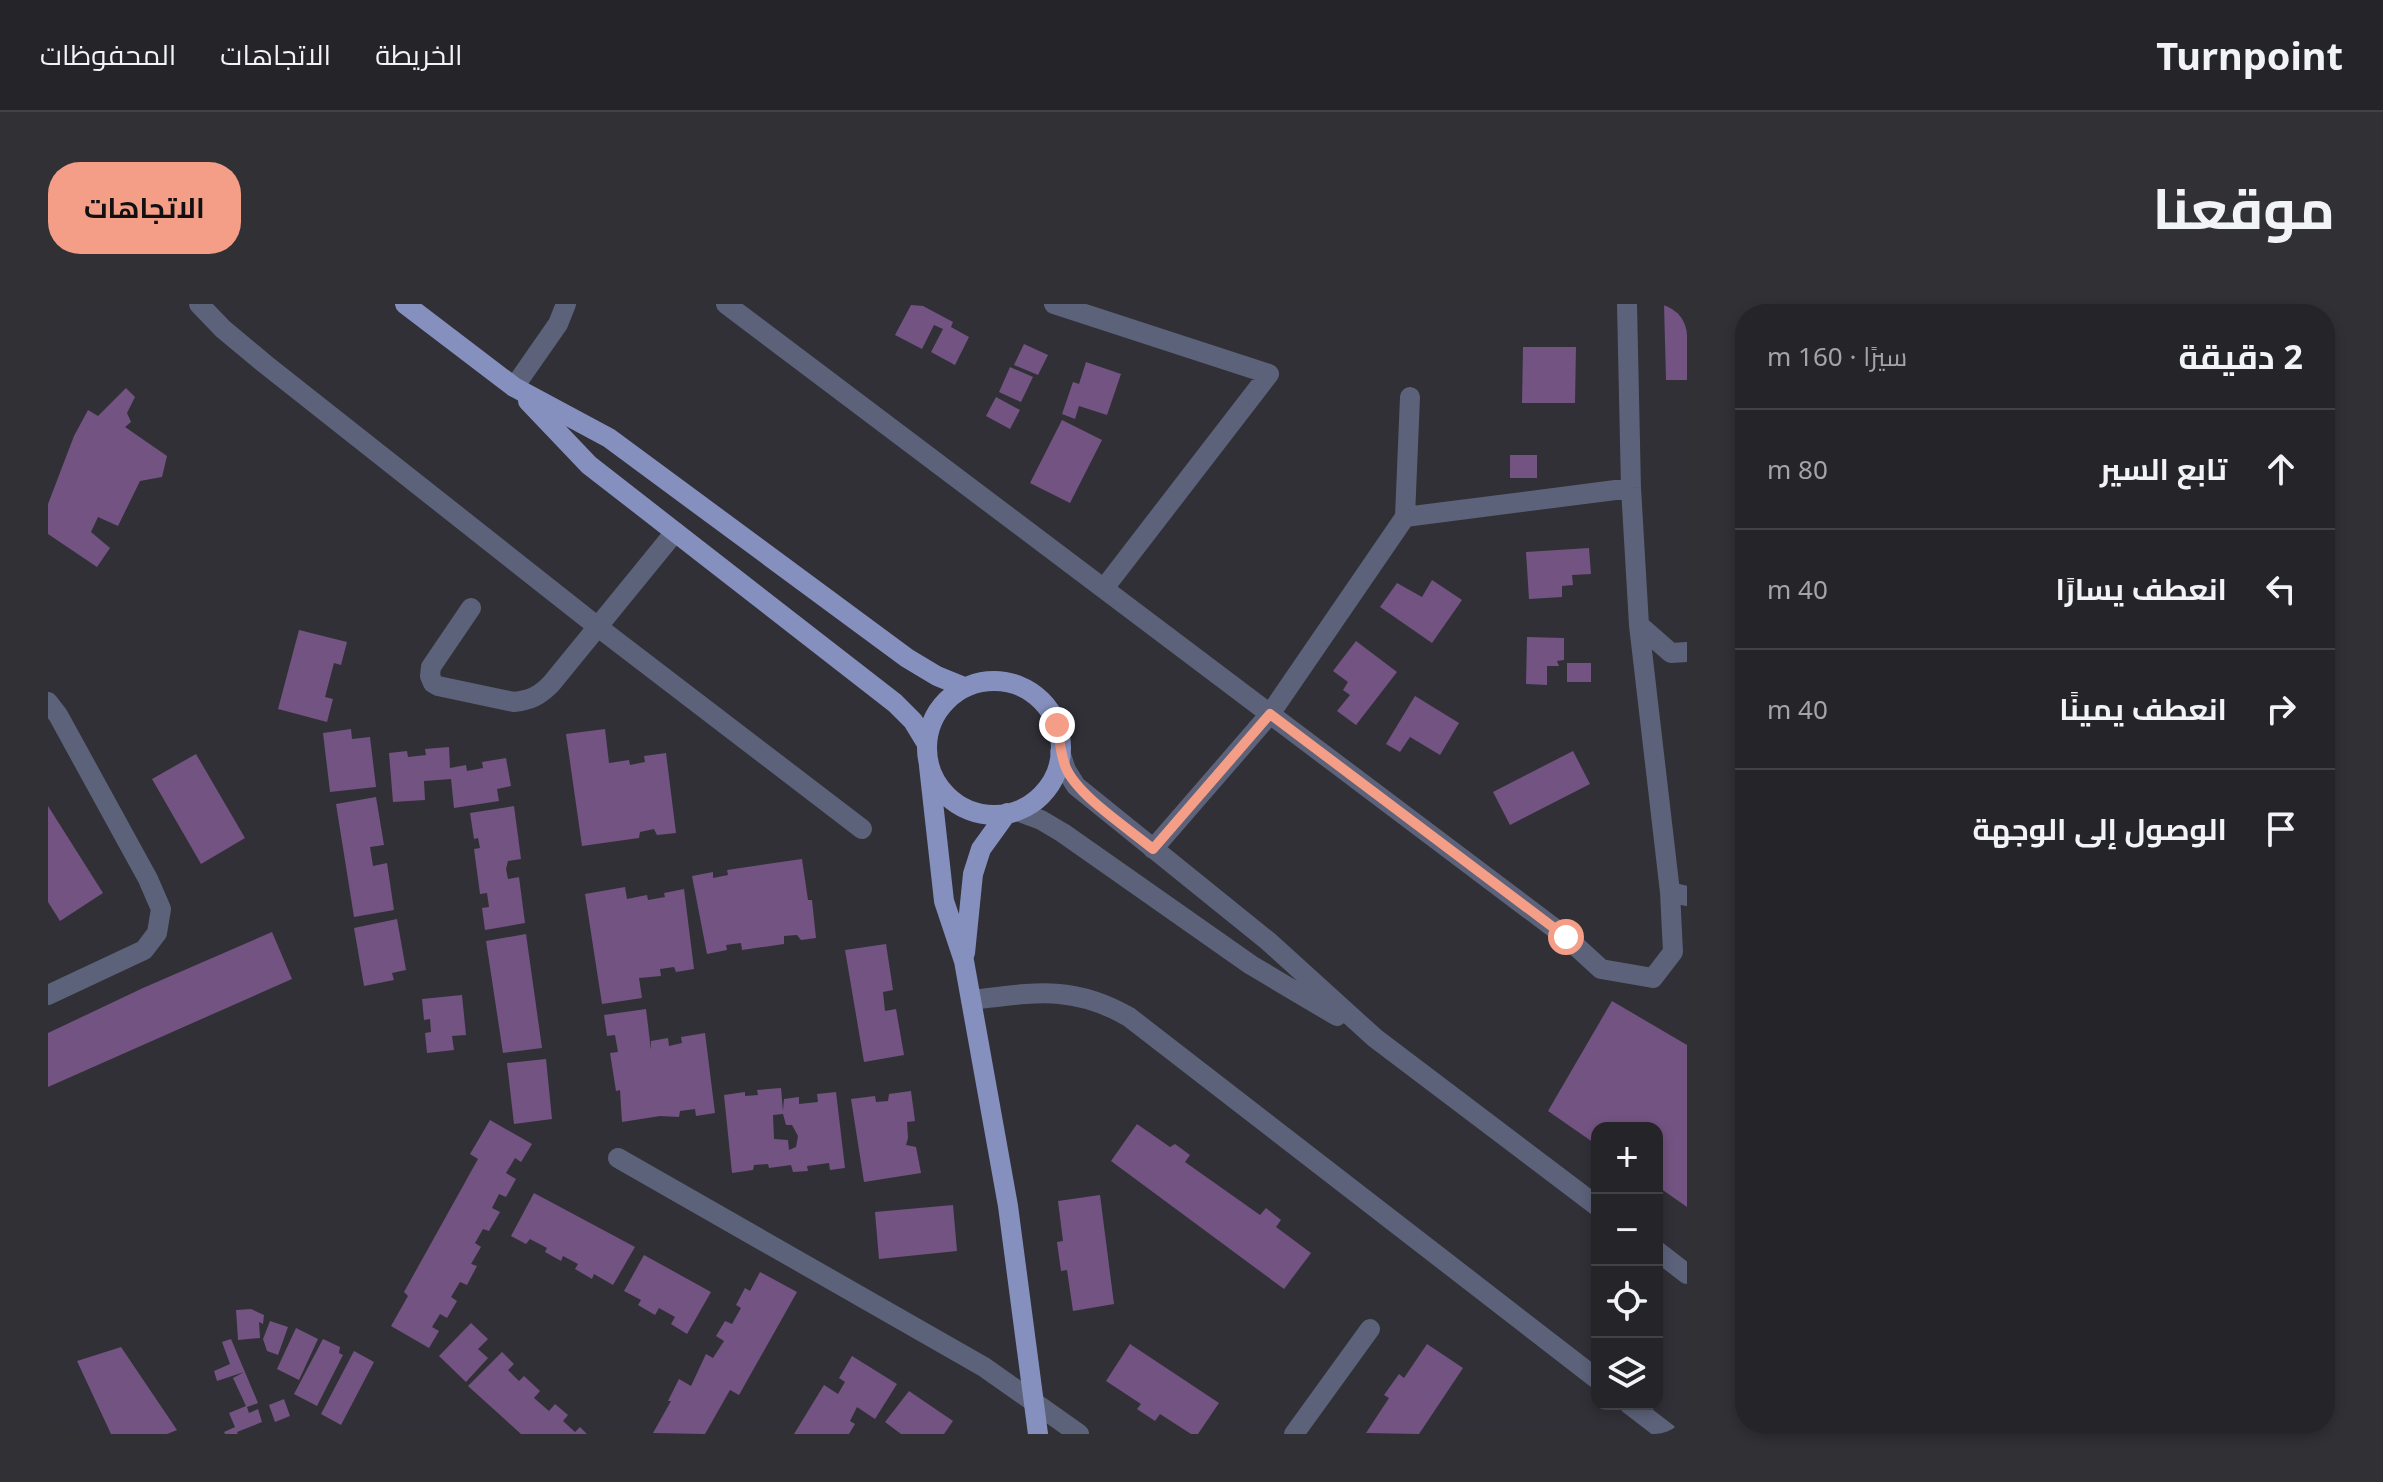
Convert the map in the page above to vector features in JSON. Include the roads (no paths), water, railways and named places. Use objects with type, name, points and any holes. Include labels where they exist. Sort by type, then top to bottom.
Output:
[{"type":"main road","points":[[405,304],[514,387],[589,465],[895,703],[913,721],[927,744]]},
{"type":"main road","points":[[514,387],[609,438],[907,658],[937,676],[964,687]]},
{"type":"main road","points":[[929,766],[939,787],[956,804],[975,813],[996,815],[1012,812],[1035,801],[1049,785],[1058,766],[1061,745],[1057,725],[1047,706],[1031,692],[1010,682],[987,681],[964,687],[946,701],[933,720],[927,744],[929,766],[944,901],[964,961],[1008,1206],[1038,1434]]},
{"type":"main road","points":[[964,961],[973,874],[981,849],[1012,812]]},
{"type":"street","points":[[199,304],[265,364],[598,627],[862,829]]},
{"type":"street","points":[[514,387],[558,324],[566,304]]},
{"type":"street","points":[[726,304],[1566,937],[1601,969],[1653,978],[1673,952],[1678,894],[1639,625],[1631,488],[1627,304]]},
{"type":"street","points":[[1054,304],[1269,374],[1105,587]]},
{"type":"street","points":[[1153,849],[1270,714],[1405,517],[1410,397]]},
{"type":"street","points":[[1405,517],[1631,488]]},
{"type":"street","points":[[471,608],[431,667],[433,683],[514,702],[539,696],[675,532]]},
{"type":"street","points":[[1639,625],[1671,653],[1687,652]]},
{"type":"street","points":[[48,702],[148,879],[161,909],[157,933],[144,950],[48,995]]},
{"type":"street","points":[[1060,752],[1076,786],[1268,941],[1375,1038],[1591,1201]]},
{"type":"street","points":[[1012,812],[1041,820],[1063,833],[1251,965],[1375,1038]]},
{"type":"street","points":[[971,1000],[1064,992],[1110,1006],[1129,1017],[1591,1374]]},
{"type":"street","points":[[618,1158],[984,1367],[1079,1434]]},
{"type":"street","points":[[1663,1256],[1687,1274]]},
{"type":"street","points":[[1294,1434],[1370,1329]]},
{"type":"street","points":[[1637,1410],[1668,1434]]}]
